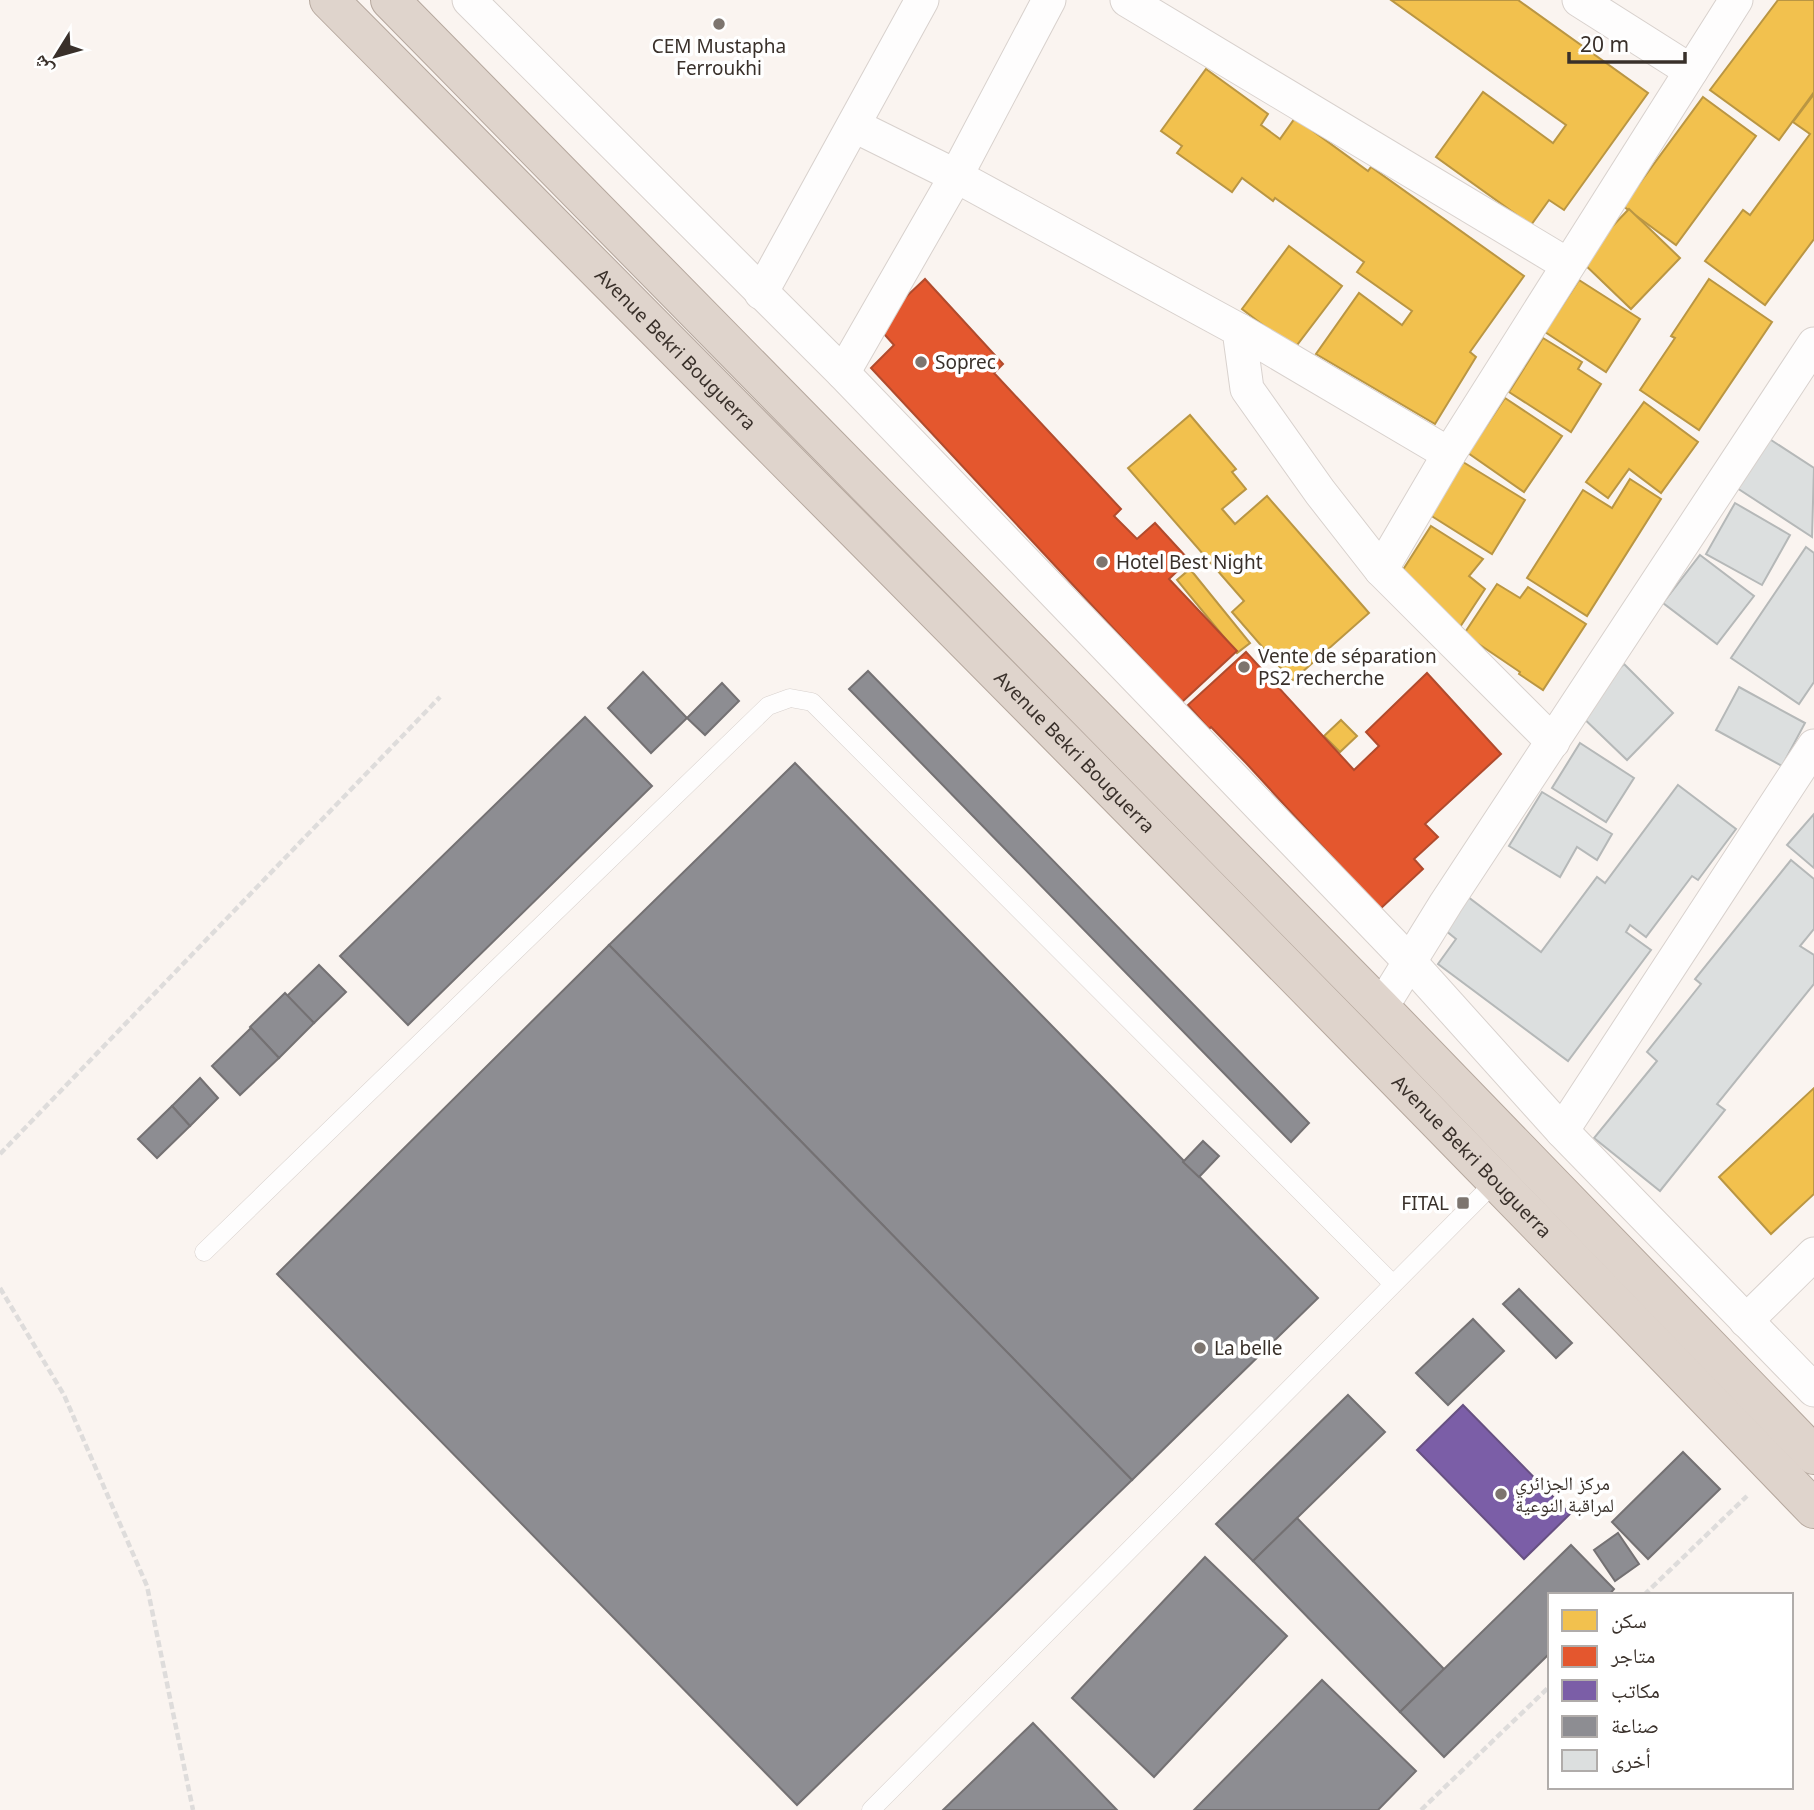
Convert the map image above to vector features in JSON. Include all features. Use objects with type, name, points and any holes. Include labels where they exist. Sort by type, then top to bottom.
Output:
[{"type":"highway","name":"Avenue Bekri Bouguerra","points":[[329,0],[1497,1180],[1814,1509]]},
{"type":"highway","name":"Avenue Bekri Bouguerra","points":[[390,0],[1381,1007],[1814,1455]]},
{"type":"street","points":[[469,0],[843,373],[1410,962],[1562,1131],[1814,1391]]},
{"type":"street","points":[[761,293],[922,0]]},
{"type":"street","points":[[843,373],[956,176],[1049,0]]},
{"type":"street","points":[[1127,0],[1568,265]]},
{"type":"street","points":[[1579,0],[1691,71]]},
{"type":"street","points":[[1381,570],[1449,454],[1735,0]]},
{"type":"street","points":[[855,126],[956,176],[1239,330],[1449,454]]},
{"type":"street","points":[[1239,330],[1247,390],[1320,492],[1381,570],[1553,742]]},
{"type":"street","points":[[1381,1007],[1446,902],[1814,344]]},
{"type":"street","points":[[1562,1131],[1814,746]]},
{"type":"street","points":[[1746,1321],[1814,1254]]},
{"type":"lane","points":[[204,1252],[768,706],[790,698],[812,702],[1393,1284]]},
{"type":"lane","points":[[871,1810],[1497,1180]]},
{"type":"path","points":[[0,1154],[440,697]]},
{"type":"path","points":[[0,1288],[64,1395],[147,1586],[193,1810]]},
{"type":"path","points":[[1646,1593],[1775,1468]]},
{"type":"path","points":[[1421,1810],[1548,1688]]},
{"type":"building: سكن","points":[[1391,0],[1518,0],[1648,93],[1564,210],[1549,200],[1531,225],[1436,157],[1483,92],[1553,143],[1566,125]]},
{"type":"building: سكن","points":[[1778,0],[1814,0],[1814,92],[1779,140],[1710,90]]},
{"type":"building: سكن","points":[[1206,69],[1268,114],[1261,125],[1280,139],[1295,118],[1368,171],[1371,167],[1524,276],[1470,352],[1476,357],[1435,424],[1316,354],[1359,293],[1402,325],[1412,311],[1357,272],[1364,262],[1275,198],[1273,201],[1242,178],[1232,192],[1177,153],[1182,146],[1161,131]]},
{"type":"building: سكن","points":[[1814,94],[1814,239],[1765,305],[1705,261],[1743,210],[1750,215],[1810,134],[1793,122]]},
{"type":"building: سكن","points":[[1703,97],[1756,136],[1676,245],[1623,206]]},
{"type":"building: سكن","points":[[1629,209],[1680,258],[1631,309],[1580,260]]},
{"type":"building: سكن","points":[[1289,246],[1342,286],[1294,349],[1242,309]]},
{"type":"building: سكن","points":[[1709,279],[1772,322],[1699,430],[1640,390],[1675,338],[1671,336]]},
{"type":"building: سكن","points":[[1579,280],[1640,319],[1606,372],[1545,332]]},
{"type":"building: سكن","points":[[1543,338],[1582,362],[1578,369],[1601,384],[1571,432],[1509,392]]},
{"type":"building: سكن","points":[[1505,398],[1562,436],[1524,492],[1468,453]]},
{"type":"building: سكن","points":[[1644,402],[1698,442],[1661,493],[1629,469],[1608,498],[1586,482]]},
{"type":"building: سكن","points":[[1190,415],[1236,469],[1232,472],[1246,489],[1222,509],[1235,524],[1267,496],[1369,613],[1292,681],[1232,612],[1244,601],[1128,468]]},
{"type":"building: سكن","points":[[1463,462],[1525,500],[1492,554],[1430,515]]},
{"type":"building: سكن","points":[[1630,479],[1661,499],[1587,616],[1527,578],[1583,490],[1612,508]]},
{"type":"building: سكن","points":[[1431,526],[1483,559],[1469,576],[1485,589],[1460,627],[1399,576]]},
{"type":"building: سكن","points":[[1190,569],[1250,643],[1237,653],[1177,580]]},
{"type":"building: سكن","points":[[1497,584],[1520,598],[1528,587],[1586,624],[1543,690],[1464,634]]},
{"type":"building: سكن","points":[[1341,720],[1357,736],[1340,752],[1324,736]]},
{"type":"building: سكن","points":[[1814,1088],[1814,1194],[1771,1234],[1719,1177]]},
{"type":"building: متاجر","points":[[925,279],[1003,364],[994,373],[1121,509],[1114,516],[1137,539],[1155,523],[1189,560],[1169,579],[1237,651],[1182,702],[871,368],[894,345],[876,325]]},
{"type":"building: متاجر","points":[[1246,652],[1354,770],[1379,746],[1366,732],[1427,673],[1501,754],[1425,824],[1438,837],[1414,859],[1423,869],[1380,909],[1246,763],[1211,727],[1209,729],[1188,705]]},
{"type":"building: مكاتب","points":[[1463,1405],[1570,1514],[1524,1559],[1417,1450]]},
{"type":"building: صناعة","points":[[868,671],[1309,1123],[1291,1142],[849,689]]},
{"type":"building: صناعة","points":[[643,672],[687,718],[651,753],[608,708]]},
{"type":"building: صناعة","points":[[722,683],[739,701],[705,735],[687,718]]},
{"type":"building: صناعة","points":[[585,717],[652,786],[408,1025],[340,956]]},
{"type":"building: صناعة","points":[[795,763],[1318,1298],[1132,1480],[609,945]]},
{"type":"building: صناعة","points":[[609,945],[1132,1480],[797,1805],[277,1274]]},
{"type":"building: صناعة","points":[[319,965],[346,992],[314,1023],[287,996]]},
{"type":"building: صناعة","points":[[285,993],[314,1023],[279,1058],[250,1027]]},
{"type":"building: صناعة","points":[[251,1028],[279,1058],[240,1095],[212,1066]]},
{"type":"building: صناعة","points":[[200,1078],[218,1098],[190,1126],[172,1106]]},
{"type":"building: صناعة","points":[[172,1106],[190,1126],[157,1158],[138,1139]]},
{"type":"building: صناعة","points":[[1203,1141],[1219,1156],[1199,1177],[1183,1162]]},
{"type":"building: صناعة","points":[[1519,1289],[1572,1343],[1556,1358],[1503,1304]]},
{"type":"building: صناعة","points":[[1473,1319],[1504,1351],[1448,1405],[1416,1373]]},
{"type":"building: صناعة","points":[[1348,1395],[1385,1432],[1253,1561],[1216,1524]]},
{"type":"building: صناعة","points":[[1683,1452],[1720,1489],[1648,1559],[1612,1522]]},
{"type":"building: صناعة","points":[[1297,1518],[1444,1669],[1400,1712],[1253,1561]]},
{"type":"building: صناعة","points":[[1618,1533],[1639,1564],[1615,1581],[1594,1550]]},
{"type":"building: صناعة","points":[[1571,1545],[1614,1589],[1611,1593],[1548,1593],[1548,1655],[1444,1757],[1400,1712]]},
{"type":"building: صناعة","points":[[1205,1557],[1287,1636],[1154,1777],[1072,1698]]},
{"type":"building: صناعة","points":[[1322,1680],[1416,1771],[1378,1810],[1194,1810]]},
{"type":"building: صناعة","points":[[1033,1723],[1117,1810],[943,1810]]},
{"type":"building: أخرى","points":[[1768,438],[1814,468],[1812,537],[1737,488]]},
{"type":"building: أخرى","points":[[1735,503],[1790,535],[1762,585],[1706,554]]},
{"type":"building: أخرى","points":[[1806,547],[1814,553],[1814,682],[1799,704],[1731,658]]},
{"type":"building: أخرى","points":[[1700,555],[1754,596],[1717,644],[1663,603]]},
{"type":"building: أخرى","points":[[1624,664],[1673,713],[1627,760],[1577,712]]},
{"type":"building: أخرى","points":[[1739,687],[1805,723],[1782,766],[1716,730]]},
{"type":"building: أخرى","points":[[1580,743],[1634,778],[1606,822],[1552,788]]},
{"type":"building: أخرى","points":[[1678,785],[1736,829],[1698,880],[1692,876],[1646,937],[1630,925],[1626,932],[1651,950],[1568,1061],[1438,964],[1456,939],[1440,926],[1464,894],[1541,952],[1597,877],[1605,883]]},
{"type":"building: أخرى","points":[[1542,792],[1612,834],[1597,860],[1577,847],[1560,877],[1509,846]]},
{"type":"building: أخرى","points":[[1814,814],[1814,868],[1787,845]]},
{"type":"building: أخرى","points":[[1791,860],[1814,879],[1814,929],[1800,946],[1814,955],[1814,984],[1717,1104],[1725,1110],[1660,1191],[1594,1138],[1657,1061],[1647,1052],[1701,984],[1695,979]]},
{"type":"place","name":"CEM Mustapha Ferroukhi","points":[[719,24]]},
{"type":"place","name":"Soprec","points":[[921,362]]},
{"type":"place","name":"Hotel Best Night","points":[[1102,562]]},
{"type":"place","name":"Vente de séparation PS2 recherche","points":[[1244,667]]},
{"type":"place","name":"FITAL","points":[[1463,1203]]},
{"type":"place","name":"La belle","points":[[1200,1348]]},
{"type":"place","name":"مركز الجزائري لمراقبة النوعية","points":[[1501,1494]]}]
